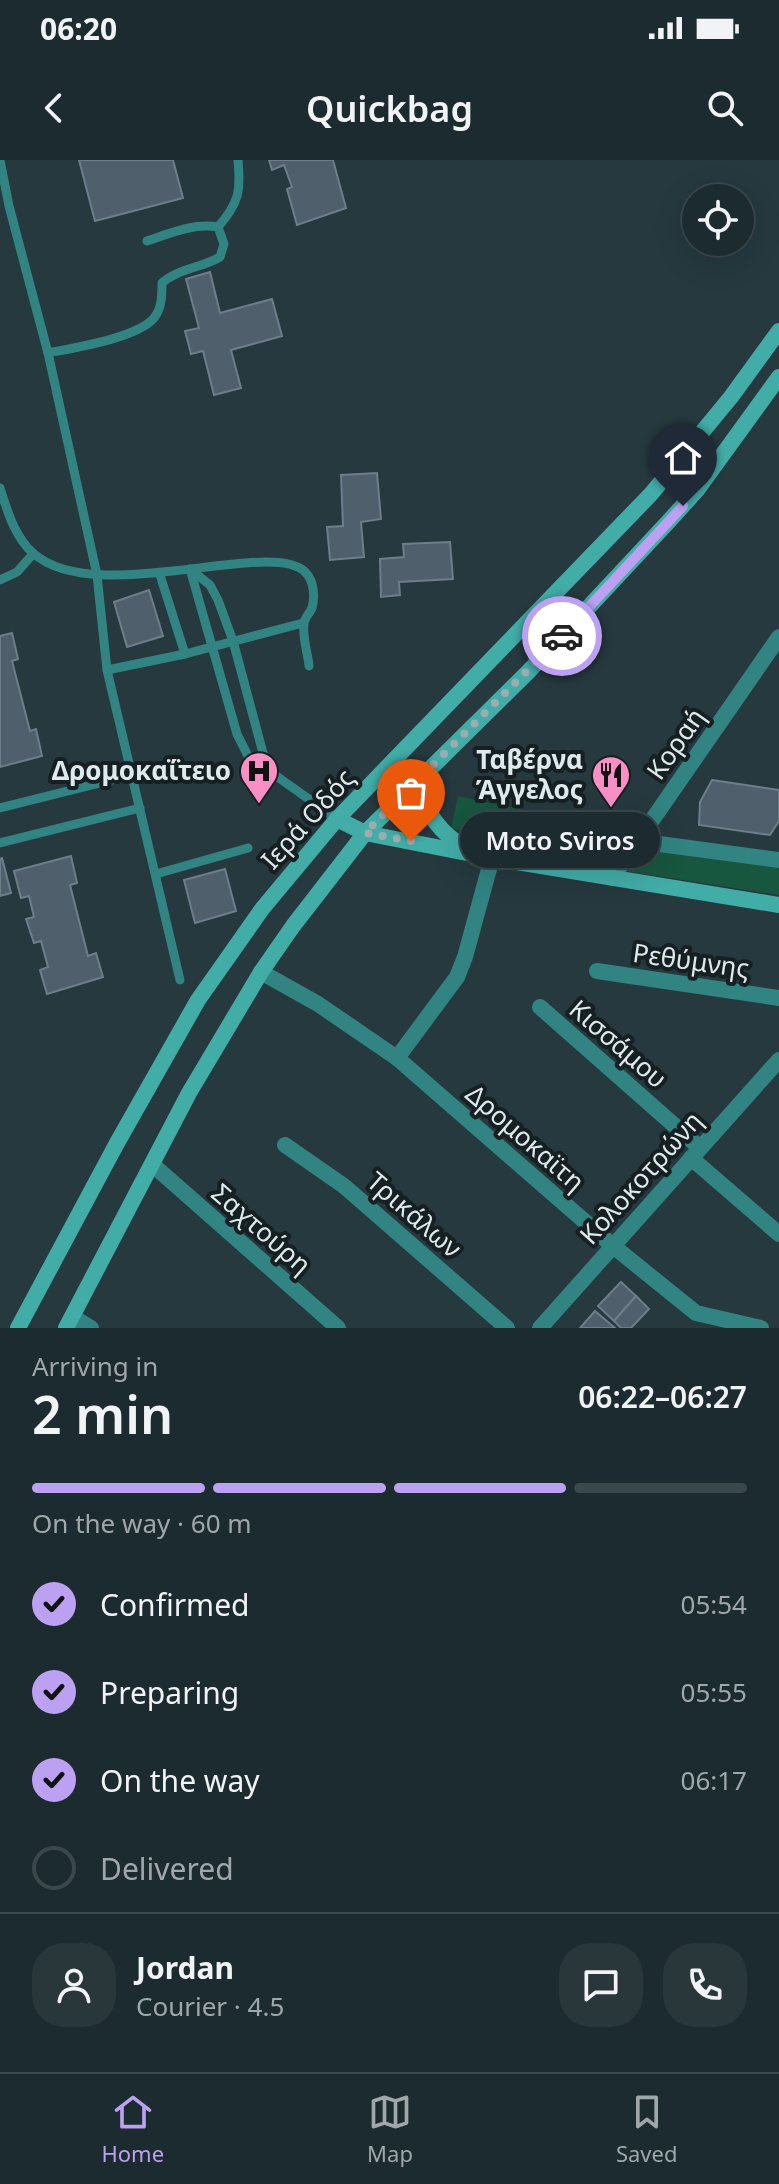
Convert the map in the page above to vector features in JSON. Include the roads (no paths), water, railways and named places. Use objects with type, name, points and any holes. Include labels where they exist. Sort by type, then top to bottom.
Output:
[{"type":"main road","name":"Ιερά Οδός","points":[[18,1328],[198,1000],[262,909],[337,819],[651,494],[731,397],[779,331]]},
{"type":"main road","name":"Ιερά Οδός","points":[[70,1322],[189,1093],[261,972],[293,926],[365,833],[528,672],[697,490],[779,377]]},
{"type":"main road","points":[[416,783],[423,804],[444,833],[458,844],[492,858]]},
{"type":"main road","points":[[337,819],[365,833],[492,858],[779,905]]},
{"type":"street","name":"Κοραή","points":[[612,878],[779,637]]},
{"type":"street","points":[[637,841],[779,860]]},
{"type":"street","points":[[397,1058],[457,977],[492,858]]},
{"type":"street","name":"Ρεθύμνης","points":[[597,971],[779,998]]},
{"type":"street","name":"Δρομοκαϊτη","points":[[261,972],[318,1004],[397,1058],[613,1246],[696,1313],[761,1328]]},
{"type":"street","name":"Κισσάμου","points":[[540,1007],[779,1234]]},
{"type":"street","name":"Κολοκοτρώνη","points":[[540,1328],[779,1060]]},
{"type":"street","name":"Τρικάλων","points":[[285,1145],[344,1186],[507,1328]]},
{"type":"street","name":"Σαχτούρη","points":[[153,1165],[338,1328]]},
{"type":"street","points":[[70,1322],[91,1328]]},
{"type":"lane","points":[[0,160],[4,207],[48,353],[97,575],[107,670],[180,980]]},
{"type":"lane","points":[[147,241],[189,227],[218,227],[233,210],[241,185],[238,160]]},
{"type":"lane","points":[[48,353],[102,343],[145,325],[158,313],[162,283],[168,277],[208,265],[220,257],[224,244],[218,227]]},
{"type":"lane","points":[[0,488],[2,500],[18,534],[33,554],[57,567],[97,575],[160,575],[190,569],[283,561],[305,571],[313,586],[313,607],[303,623],[309,666]]},
{"type":"lane","points":[[0,580],[17,572],[33,554]]},
{"type":"lane","points":[[190,569],[237,734],[248,756],[337,819]]},
{"type":"lane","points":[[190,569],[210,585],[233,641],[267,768]]},
{"type":"lane","points":[[160,575],[185,654]]},
{"type":"lane","points":[[107,670],[185,654],[303,623]]},
{"type":"lane","points":[[0,808],[132,775]]},
{"type":"lane","points":[[0,843],[140,808]]},
{"type":"lane","points":[[156,874],[248,848]]},
{"type":"place","name":"Δρομοκαΐτειο","points":[[259,805]]},
{"type":"place","name":"Ταβέρνα Άγγελος","points":[[611,809]]},
{"type":"place","name":"Moto Sviros","points":[[411,841]]}]
